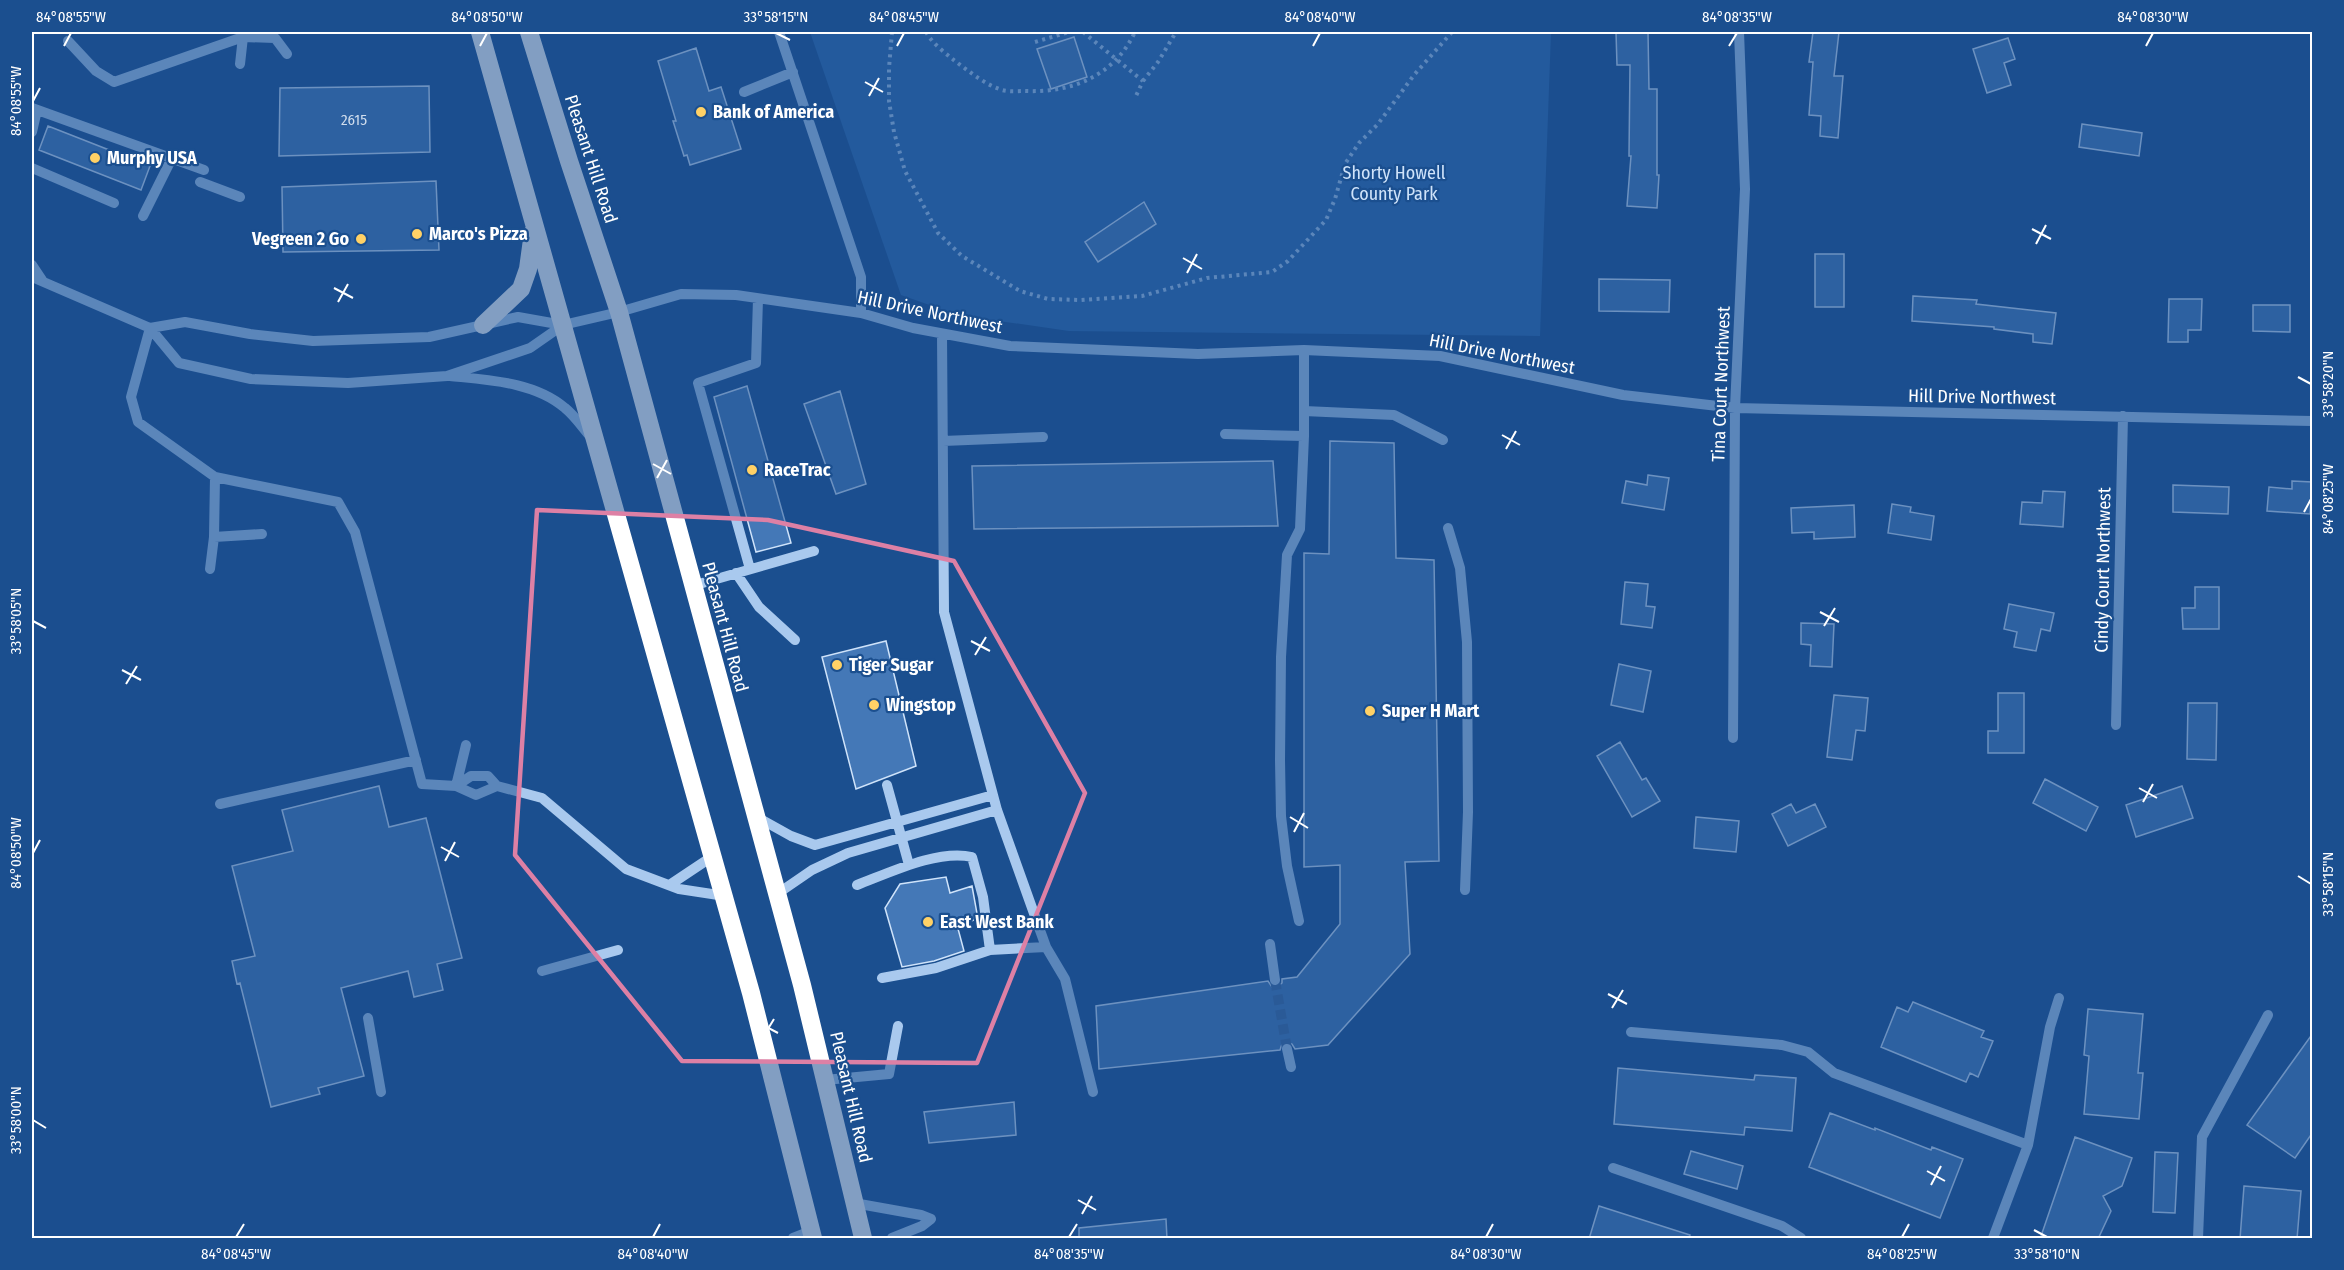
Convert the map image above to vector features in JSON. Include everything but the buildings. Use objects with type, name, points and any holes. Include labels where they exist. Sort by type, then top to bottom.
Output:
[{"type":"highway","points":[[480,32],[751,993],[812,1235]]},
{"type":"highway","name":"Pleasant Hill Road","points":[[531,32],[619,312],[802,985],[863,1239]]},
{"type":"highway","points":[[483,325],[521,289],[528,269],[534,224]]},
{"type":"street","points":[[779,32],[861,277],[861,313]]},
{"type":"street","name":"Tina Court Northwest","points":[[1733,738],[1735,408],[1745,189],[1739,32]]},
{"type":"street","points":[[240,64],[243,34]]},
{"type":"street","points":[[68,41],[96,71],[114,81],[243,34],[275,38],[287,54]]},
{"type":"street","points":[[744,92],[793,72]]},
{"type":"street","points":[[32,132],[34,109],[204,170]]},
{"type":"street","points":[[143,216],[172,159]]},
{"type":"street","points":[[32,168],[114,203]]},
{"type":"street","points":[[200,182],[240,197]]},
{"type":"street","points":[[32,265],[37,278],[150,328],[179,363],[251,379],[348,383],[447,376],[504,382],[549,397],[566,409],[597,444]]},
{"type":"street","name":"Hill Drive Northwest","points":[[563,325],[681,294],[736,295],[861,313],[942,334],[1010,346],[1198,354],[1304,350],[1440,356],[1623,395],[1735,408],[2313,422]]},
{"type":"street","points":[[750,569],[698,383],[756,363],[758,299]]},
{"type":"street","points":[[150,328],[185,322],[250,334],[313,341],[429,337],[518,317],[563,325]]},
{"type":"street","points":[[447,376],[530,348],[563,325]]},
{"type":"street","points":[[150,328],[131,397],[138,422],[215,477],[338,502],[355,532],[422,784],[456,786],[476,795],[497,786]]},
{"type":"street","points":[[942,334],[944,612],[997,810],[1046,948],[1065,979],[1093,1092]]},
{"type":"street","points":[[1299,921],[1287,866],[1281,816],[1280,760],[1281,657],[1287,555],[1300,529],[1304,436],[1304,350]]},
{"type":"street","points":[[1304,411],[1394,415],[1443,440]]},
{"type":"street","name":"Cindy Court Northwest","points":[[2116,725],[2122,416]]},
{"type":"street","points":[[1225,434],[1304,436]]},
{"type":"street","points":[[943,441],[1043,437]]},
{"type":"street","points":[[210,569],[214,537],[215,477]]},
{"type":"street","points":[[1448,528],[1460,568],[1467,642],[1468,812],[1465,890]]},
{"type":"street","points":[[214,537],[262,534]]},
{"type":"street","points":[[692,586],[814,552]]},
{"type":"street","points":[[736,573],[759,607],[795,640]]},
{"type":"street","points":[[456,786],[466,745]]},
{"type":"street","points":[[220,804],[416,760]]},
{"type":"street","points":[[456,786],[471,776],[488,776],[497,786],[542,798],[626,869],[679,889],[724,896]]},
{"type":"street","points":[[886,785],[909,865]]},
{"type":"street","points":[[755,816],[791,836],[815,844],[993,795]]},
{"type":"street","points":[[777,894],[812,870],[849,853],[997,810]]},
{"type":"street","points":[[857,885],[909,865],[959,854],[972,857],[983,897],[990,950]]},
{"type":"street","points":[[670,885],[713,856]]},
{"type":"street","points":[[1270,944],[1275,980]]},
{"type":"street","points":[[882,978],[936,968],[990,950],[1046,948]]},
{"type":"street","points":[[542,971],[618,950]]},
{"type":"street","points":[[1993,1239],[2028,1145],[2050,1027],[2059,998]]},
{"type":"street","points":[[2198,1239],[2202,1137],[2268,1015]]},
{"type":"street","points":[[368,1018],[381,1092]]},
{"type":"street","points":[[825,1080],[889,1074],[898,1026]]},
{"type":"street","points":[[1631,1032],[1782,1046],[1808,1052],[1834,1072],[2028,1145]]},
{"type":"street","points":[[1287,1049],[1291,1066]]},
{"type":"street","points":[[1613,1168],[1782,1226],[1801,1239]]},
{"type":"street","points":[[854,1203],[932,1219],[892,1239]]},
{"type":"street","points":[[793,1239],[812,1235]]},
{"type":"path","points":[[892,32],[889,68],[894,132],[905,171],[938,233],[962,256],[1020,291],[1048,299],[1081,300],[1142,296],[1207,279],[1272,272],[1288,261],[1326,220],[1345,165],[1359,143],[1378,124],[1414,75],[1452,32]]},
{"type":"path","points":[[926,32],[947,55],[976,77],[1004,91],[1043,92],[1065,89],[1083,82],[1104,69],[1128,45],[1135,32]]},
{"type":"path","points":[[1035,42],[1069,32]]},
{"type":"path","points":[[1083,32],[1143,81]]},
{"type":"path","points":[[1135,98],[1143,81],[1158,62],[1176,32]]},
{"type":"highlighted area","points":[[537,510],[768,520],[954,561],[1085,793],[977,1063],[682,1061],[515,855]]},
{"type":"green space","name":"Shorty Howell County Park","points":[[810,32],[1551,32],[1540,336],[1069,331],[958,315],[901,295]]},
{"type":"tunnel","points":[[1275,980],[1287,1049]]},
{"type":"place","name":"Bank of America","points":[[701,112]]},
{"type":"place","name":"Murphy USA","points":[[95,158]]},
{"type":"place","name":"Marco's Pizza","points":[[417,234]]},
{"type":"place","name":"Vegreen 2 Go","points":[[361,239]]},
{"type":"place","name":"RaceTrac","points":[[752,470]]},
{"type":"place","name":"Tiger Sugar","points":[[837,665]]},
{"type":"place","name":"Wingstop","points":[[874,705]]},
{"type":"place","name":"Super H Mart","points":[[1370,711]]},
{"type":"place","name":"East West Bank","points":[[928,922]]}]
